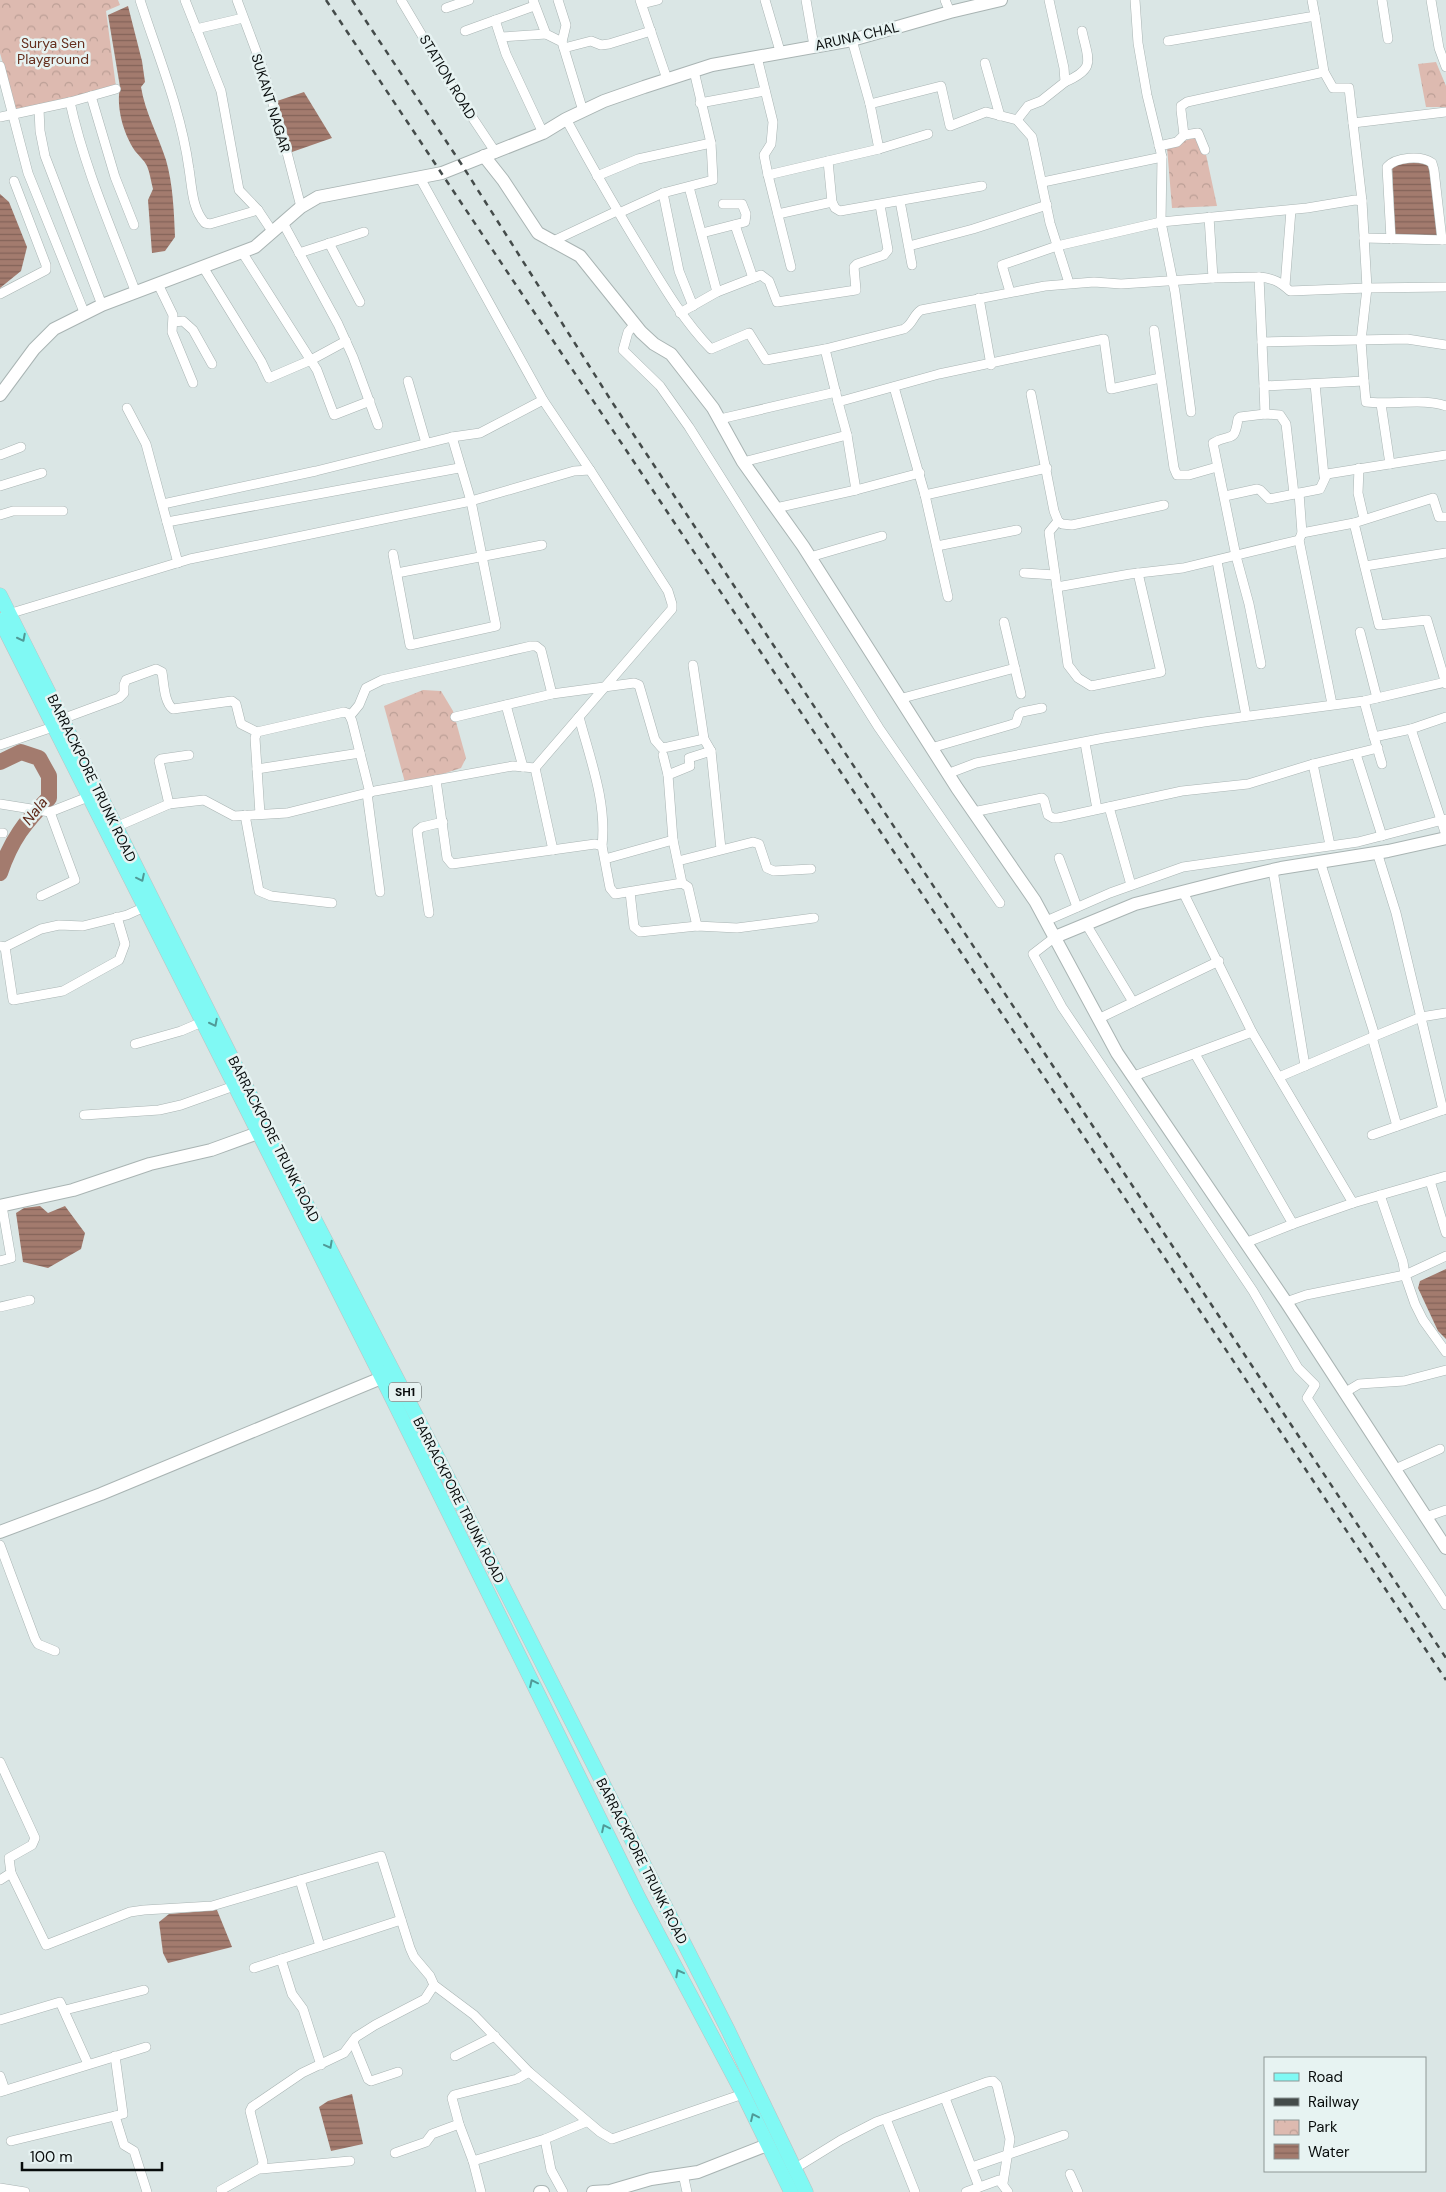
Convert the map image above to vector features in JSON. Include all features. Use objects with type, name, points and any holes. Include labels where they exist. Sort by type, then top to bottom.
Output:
[{"type":"main road","name":"BARRACKPORE TRUNK ROAD","points":[[0,595],[3,617],[58,723],[116,827],[202,1022],[234,1086],[388,1375],[728,2030],[806,2192]]},
{"type":"main road","name":"BARRACKPORE TRUNK ROAD","points":[[58,723],[88,797],[149,905],[257,1108],[388,1375],[639,1898],[743,2094],[791,2192]]},
{"type":"street","points":[[140,0],[172,92],[186,146],[194,200],[200,218],[204,223],[210,224],[258,210]]},
{"type":"street","points":[[185,0],[221,91],[239,190],[278,227],[299,253],[346,341],[378,425]]},
{"type":"street","name":"SUKANT NAGAR","points":[[237,0],[261,64],[301,207]]},
{"type":"street","name":"STATION ROAD","points":[[401,0],[490,154]]},
{"type":"street","points":[[446,8],[469,0]]},
{"type":"street","points":[[558,0],[566,25],[563,45],[583,111]]},
{"type":"street","points":[[658,0],[641,2],[667,79]]},
{"type":"street","points":[[765,0],[780,51]]},
{"type":"street","points":[[806,0],[814,46]]},
{"type":"street","name":"ARUNA CHAL","points":[[0,395],[34,349],[54,329],[84,312],[255,246],[301,207],[318,197],[442,173],[543,133],[583,111],[667,79],[712,65],[780,51],[852,40],[947,6],[1001,0]]},
{"type":"street","points":[[1049,0],[1064,68],[1065,82]]},
{"type":"street","points":[[1136,0],[1138,43],[1147,95],[1162,157],[1161,222],[1173,281],[1191,412]]},
{"type":"street","points":[[1312,0],[1324,72],[1333,88],[1349,88],[1362,201],[1367,288],[1361,340],[1366,402],[1381,404],[1438,402],[1446,406]]},
{"type":"street","points":[[1382,0],[1388,39]]},
{"type":"street","points":[[1431,0],[1446,67]]},
{"type":"street","points":[[464,30],[495,20],[534,3],[546,34],[563,45],[591,41],[601,45],[609,44],[651,31]]},
{"type":"street","points":[[1168,41],[1315,16]]},
{"type":"street","points":[[196,29],[243,18]]},
{"type":"street","points":[[495,20],[506,54],[543,133]]},
{"type":"street","points":[[1017,120],[1028,106],[1041,101],[1065,82],[1081,75],[1086,70],[1089,62],[1082,31]]},
{"type":"street","points":[[501,37],[546,34]]},
{"type":"street","points":[[852,40],[870,104],[879,149]]},
{"type":"street","points":[[757,57],[773,122],[771,144],[764,155],[791,267]]},
{"type":"street","points":[[985,63],[1000,116]]},
{"type":"street","points":[[0,66],[28,173],[84,312]]},
{"type":"street","points":[[551,242],[663,193],[713,180],[711,143],[700,103],[694,71]]},
{"type":"street","points":[[1184,135],[1181,106],[1187,102],[1324,72]]},
{"type":"street","points":[[870,104],[941,86],[950,126],[986,112],[1017,120],[1032,137],[1050,223],[1069,284]]},
{"type":"street","points":[[0,117],[70,102],[116,88]]},
{"type":"street","points":[[700,103],[765,91]]},
{"type":"street","points":[[91,96],[115,177],[134,225]]},
{"type":"street","points":[[70,102],[74,121],[99,194],[136,293]]},
{"type":"street","points":[[40,109],[40,131],[45,156],[102,305]]},
{"type":"street","points":[[1353,123],[1446,112]]},
{"type":"street","points":[[566,119],[618,212],[680,313],[711,349],[749,333],[766,360],[825,349],[904,329],[912,324],[917,313],[921,310],[1010,292],[1069,284],[1094,282],[1121,284],[1259,277],[1272,278],[1290,291],[1446,287]]},
{"type":"street","points":[[1159,146],[1177,142],[1184,135],[1198,133],[1205,150]]},
{"type":"street","points":[[768,175],[879,149],[928,134]]},
{"type":"street","points":[[598,176],[638,159],[711,143]]},
{"type":"street","points":[[490,154],[503,180],[538,234],[580,256],[635,324],[654,344],[671,354],[714,408],[743,462],[810,557],[947,774],[1034,901],[1117,1053],[1286,1302],[1446,1548]]},
{"type":"street","points":[[1042,182],[1162,157]]},
{"type":"street","points":[[1364,238],[1391,239],[1444,240],[1434,170],[1432,163],[1422,158],[1396,161],[1387,167],[1391,239]]},
{"type":"street","points":[[828,162],[832,202],[835,208],[840,211],[982,186]]},
{"type":"street","points":[[420,178],[543,400],[668,591],[672,604],[669,614],[603,686],[535,768]]},
{"type":"street","points":[[0,294],[46,270],[46,265],[14,181]]},
{"type":"street","points":[[689,187],[716,292]]},
{"type":"street","points":[[663,193],[679,271],[693,306]]},
{"type":"street","points":[[1010,292],[1002,266],[1058,246],[1161,222],[1291,210],[1354,200],[1362,201]]},
{"type":"street","points":[[900,201],[912,265]]},
{"type":"street","points":[[778,214],[832,202]]},
{"type":"street","points":[[702,233],[745,222],[747,218],[742,204],[723,204]]},
{"type":"street","points":[[680,313],[716,292],[761,276],[769,281],[777,302],[856,290],[854,267],[857,264],[884,255],[888,250],[880,205]]},
{"type":"street","points":[[909,246],[1047,205]]},
{"type":"street","points":[[1284,286],[1291,210]]},
{"type":"street","points":[[1209,217],[1213,278]]},
{"type":"street","points":[[736,225],[753,278]]},
{"type":"street","points":[[299,253],[364,232]]},
{"type":"street","points":[[328,244],[360,302]]},
{"type":"street","points":[[242,252],[311,360],[331,402],[334,415],[370,401]]},
{"type":"street","points":[[203,267],[256,353],[269,378],[311,360],[346,341]]},
{"type":"street","points":[[1259,277],[1266,414]]},
{"type":"street","points":[[158,284],[173,315],[172,332],[194,383]]},
{"type":"street","points":[[979,298],[991,365]]},
{"type":"street","points":[[174,322],[183,321],[193,330],[212,364]]},
{"type":"street","points":[[635,324],[628,332],[623,350],[660,386],[689,426],[879,728],[1000,903]]},
{"type":"street","points":[[1154,330],[1174,468],[1177,475],[1188,475],[1217,467]]},
{"type":"street","points":[[720,419],[894,387],[939,374],[991,365],[1104,339],[1111,389],[1160,378]]},
{"type":"street","points":[[1262,342],[1406,339],[1446,345]]},
{"type":"street","points":[[825,349],[847,435],[856,490]]},
{"type":"street","points":[[408,381],[426,443]]},
{"type":"street","points":[[1264,386],[1364,381]]},
{"type":"street","points":[[1224,496],[1253,489],[1260,490],[1269,499],[1320,489],[1323,486],[1324,476],[1315,384]]},
{"type":"street","points":[[894,387],[926,495],[948,597]]},
{"type":"street","points":[[1031,394],[1047,468],[1051,499],[1058,521],[1072,526],[1164,505]]},
{"type":"street","points":[[163,504],[316,471],[426,443],[480,433],[543,400]]},
{"type":"street","points":[[1381,404],[1390,464]]},
{"type":"street","points":[[127,408],[146,444],[178,563]]},
{"type":"street","points":[[1261,664],[1249,604],[1236,556],[1213,443],[1234,436],[1237,431],[1238,418],[1266,414],[1280,415],[1286,424],[1297,494],[1300,537],[1332,704]]},
{"type":"street","points":[[743,462],[847,435]]},
{"type":"street","points":[[393,554],[410,645],[496,626],[470,501],[452,438]]},
{"type":"street","points":[[0,455],[21,447]]},
{"type":"street","points":[[1324,476],[1359,468],[1446,455]]},
{"type":"street","points":[[167,522],[460,468]]},
{"type":"street","points":[[926,495],[1047,468]]},
{"type":"street","points":[[1359,468],[1358,494],[1364,520]]},
{"type":"street","points":[[3,617],[178,563],[470,501],[574,471],[590,470]]},
{"type":"street","points":[[0,486],[42,473]]},
{"type":"street","points":[[776,508],[920,473]]},
{"type":"street","points":[[1057,587],[1217,561],[1364,520],[1433,498],[1439,517],[1446,517]]},
{"type":"street","points":[[0,515],[13,511],[63,511]]},
{"type":"street","points":[[1058,521],[1049,532],[1068,666],[1078,678],[1091,686],[1161,672],[1138,573]]},
{"type":"street","points":[[947,774],[976,763],[1144,731],[1364,701],[1446,683],[1427,620],[1378,625],[1354,522]]},
{"type":"street","points":[[937,546],[1017,530]]},
{"type":"street","points":[[810,557],[882,536]]},
{"type":"street","points":[[397,573],[480,556],[542,546]]},
{"type":"street","points":[[1365,566],[1446,553]]},
{"type":"street","points":[[1217,561],[1246,716]]},
{"type":"street","points":[[1024,573],[1055,575]]},
{"type":"street","points":[[1004,622],[1021,694]]},
{"type":"street","points":[[1360,632],[1376,698]]},
{"type":"street","points":[[350,716],[359,706],[366,688],[382,680],[531,646],[536,646],[541,650],[552,694]]},
{"type":"street","points":[[693,665],[704,739],[711,752],[721,849]]},
{"type":"street","points":[[899,699],[1015,668]]},
{"type":"street","points":[[0,745],[119,698],[124,693],[126,680],[144,672],[159,669],[162,672],[169,706],[173,709],[232,701],[236,704],[241,724],[256,732],[344,712],[350,716],[368,793],[380,892]]},
{"type":"street","points":[[455,717],[552,694],[603,686],[639,685],[655,740],[662,748],[704,739]]},
{"type":"street","points":[[1364,701],[1382,764]]},
{"type":"street","points":[[506,705],[523,767]]},
{"type":"street","points":[[931,748],[1016,723],[1019,714],[1022,712],[1042,708]]},
{"type":"street","points":[[579,717],[602,803],[604,830],[602,846],[610,888],[615,894],[682,883],[688,887],[697,926]]},
{"type":"street","points":[[1374,737],[1411,729],[1446,717]]},
{"type":"street","points":[[1411,729],[1444,829]]},
{"type":"street","points":[[256,732],[260,814]]},
{"type":"street","points":[[1084,742],[1098,810]]},
{"type":"street","points":[[973,812],[1042,798],[1048,815],[1053,818],[1182,791],[1248,784],[1313,764],[1378,748]]},
{"type":"street","points":[[668,775],[690,766],[690,758],[711,752]]},
{"type":"street","points":[[257,769],[360,754]]},
{"type":"street","points":[[1356,754],[1382,836]]},
{"type":"street","points":[[169,804],[159,761],[161,759],[189,755]]},
{"type":"street","points":[[663,755],[668,775],[673,840],[682,883]]},
{"type":"street","points":[[1313,764],[1330,845]]},
{"type":"street","points":[[116,827],[169,804],[204,800],[234,816],[287,813],[368,793],[512,766],[535,768]]},
{"type":"street","points":[[535,768],[553,850]]},
{"type":"street","points":[[436,780],[447,858],[452,864],[595,844],[602,846]]},
{"type":"street","points":[[0,804],[50,812],[88,797]]},
{"type":"street","points":[[1109,807],[1130,885]]},
{"type":"street","points":[[41,896],[75,880],[50,812]]},
{"type":"street","points":[[245,815],[259,891],[271,896],[332,903]]},
{"type":"street","points":[[429,913],[417,831],[422,827],[443,822]]},
{"type":"street","points":[[1046,921],[1130,885],[1183,867],[1382,836],[1444,829]]},
{"type":"street","points":[[1444,829],[1377,852],[1273,870],[1135,904],[1055,937],[1033,954],[1062,1007],[1253,1291],[1298,1368],[1315,1385],[1307,1398],[1446,1605]]},
{"type":"street","points":[[605,859],[673,840]]},
{"type":"street","points":[[678,861],[753,842],[759,844],[767,868],[774,871],[811,869]]},
{"type":"street","points":[[1372,1135],[1444,1109],[1406,964],[1396,912],[1377,852]]},
{"type":"street","points":[[1059,858],[1077,907]]},
{"type":"street","points":[[1320,861],[1374,1036],[1397,1126]]},
{"type":"street","points":[[1273,870],[1305,1066]]},
{"type":"street","points":[[630,892],[636,930],[640,932],[697,926],[738,928],[814,918]]},
{"type":"street","points":[[1183,892],[1219,961],[1252,1032],[1353,1203]]},
{"type":"street","points":[[117,917],[125,944],[119,960],[63,991],[13,1000],[3,946],[41,930],[59,925],[83,926],[117,917],[149,905]]},
{"type":"street","points":[[1086,924],[1133,1002]]},
{"type":"street","points":[[1098,1019],[1219,961]]},
{"type":"street","points":[[1279,1077],[1421,1017],[1446,1014]]},
{"type":"street","points":[[135,1044],[181,1032],[202,1022]]},
{"type":"street","points":[[1134,1076],[1252,1032]]},
{"type":"street","points":[[1196,1054],[1293,1224]]},
{"type":"street","points":[[84,1115],[159,1110],[181,1105],[234,1086]]},
{"type":"street","points":[[0,1261],[10,1258],[1,1206],[73,1190],[150,1164],[211,1150],[258,1133]]},
{"type":"street","points":[[1245,1243],[1353,1203],[1446,1176]]},
{"type":"street","points":[[1430,1181],[1446,1233]]},
{"type":"street","points":[[1380,1195],[1404,1262],[1405,1275],[1414,1304],[1446,1352]]},
{"type":"street","points":[[1286,1302],[1306,1295],[1405,1275],[1446,1256]]},
{"type":"street","points":[[0,1307],[30,1300]]},
{"type":"street","points":[[1344,1393],[1359,1384],[1404,1381],[1446,1370]]},
{"type":"street","points":[[0,1532],[101,1494],[388,1375]]},
{"type":"street","points":[[1395,1469],[1440,1449]]},
{"type":"street","points":[[1426,1518],[1446,1510]]},
{"type":"street","points":[[0,1545],[35,1639],[38,1644],[55,1651]]},
{"type":"street","points":[[0,1762],[35,1838],[32,1845],[8,1858],[11,1873],[46,1945],[130,1912],[212,1906],[381,1856],[414,1957],[430,1976],[434,1984],[474,2015],[530,2072],[586,2122],[612,2139],[743,2094]]},
{"type":"street","points":[[0,1880],[11,1873]]},
{"type":"street","points":[[300,1880],[320,1946]]},
{"type":"street","points":[[254,1968],[401,1920]]},
{"type":"street","points":[[281,1959],[292,1994],[303,2009],[321,2065]]},
{"type":"street","points":[[261,2169],[263,2162],[251,2114],[252,2107],[302,2073],[344,2053],[356,2037],[375,2025],[425,1999],[434,1984]]},
{"type":"street","points":[[65,2010],[144,1990]]},
{"type":"street","points":[[0,2020],[60,2002],[88,2064]]},
{"type":"street","points":[[455,2056],[495,2036]]},
{"type":"street","points":[[353,2042],[368,2079],[371,2081],[398,2072]]},
{"type":"street","points":[[0,2076],[2,2091],[146,2047]]},
{"type":"street","points":[[11,2141],[124,2114],[115,2056]]},
{"type":"street","points":[[481,2192],[474,2161],[459,2124],[452,2098],[517,2079],[530,2072]]},
{"type":"street","points":[[794,2169],[841,2140],[886,2119],[993,2081],[997,2085],[1010,2139],[1003,2183]]},
{"type":"street","points":[[944,2098],[979,2187]]},
{"type":"street","points":[[115,2116],[124,2145],[134,2151],[147,2192]]},
{"type":"street","points":[[886,2119],[915,2192]]},
{"type":"street","points":[[474,2161],[545,2139],[586,2122]]},
{"type":"street","points":[[395,2152],[426,2142],[432,2134],[459,2124]]},
{"type":"street","points":[[972,2167],[1064,2135]]},
{"type":"street","points":[[545,2139],[551,2170],[563,2192]]},
{"type":"street","points":[[593,2192],[610,2191],[651,2179],[698,2172],[718,2166],[767,2145]]},
{"type":"street","points":[[219,2191],[261,2169],[350,2161]]},
{"type":"street","points":[[683,2174],[688,2192]]},
{"type":"street","points":[[1070,2174],[1078,2192]]},
{"type":"street","points":[[966,2192],[999,2180],[1008,2192]]},
{"type":"street","points":[[0,2188],[25,2192]]},
{"type":"green space","name":"Surya Sen Playground","points":[[0,0],[118,0],[120,5],[106,11],[116,87],[16,111],[0,53]]},
{"type":"green space","points":[[1436,62],[1446,86],[1446,107],[1426,107],[1418,64]]},
{"type":"green space","points":[[1201,131],[1217,206],[1172,208],[1167,147],[1193,138]]},
{"type":"green space","points":[[423,690],[441,691],[453,711],[466,758],[461,768],[406,786],[384,706]]},
{"type":"water","points":[[128,6],[142,61],[145,82],[141,87],[143,96],[166,160],[173,198],[175,237],[165,251],[152,253],[148,200],[153,189],[147,166],[135,151],[124,128],[119,103],[120,87],[108,15]]},
{"type":"water","points":[[304,92],[332,138],[292,152],[277,101]]},
{"type":"water","points":[[1422,160],[1430,162],[1438,235],[1395,236],[1392,164]]},
{"type":"water","points":[[0,194],[9,202],[27,247],[21,271],[0,288]]},
{"type":"water","points":[[40,1206],[48,1213],[65,1206],[85,1233],[81,1249],[48,1268],[23,1262],[16,1213],[24,1208]]},
{"type":"water","points":[[1446,1269],[1446,1339],[1438,1331],[1418,1288],[1420,1281]]},
{"type":"water","points":[[217,1910],[232,1947],[168,1963],[163,1953],[159,1922],[169,1914]]},
{"type":"water","points":[[352,2094],[363,2144],[331,2151],[319,2107],[328,2101]]},
{"type":"waterway","name":"Nala","points":[[0,762],[21,752],[39,758],[49,776],[49,798],[33,815],[14,841],[0,873]]},
{"type":"railway","points":[[326,0],[1446,1680]]},
{"type":"railway","points":[[352,0],[462,165],[612,402],[1446,1658]]}]
